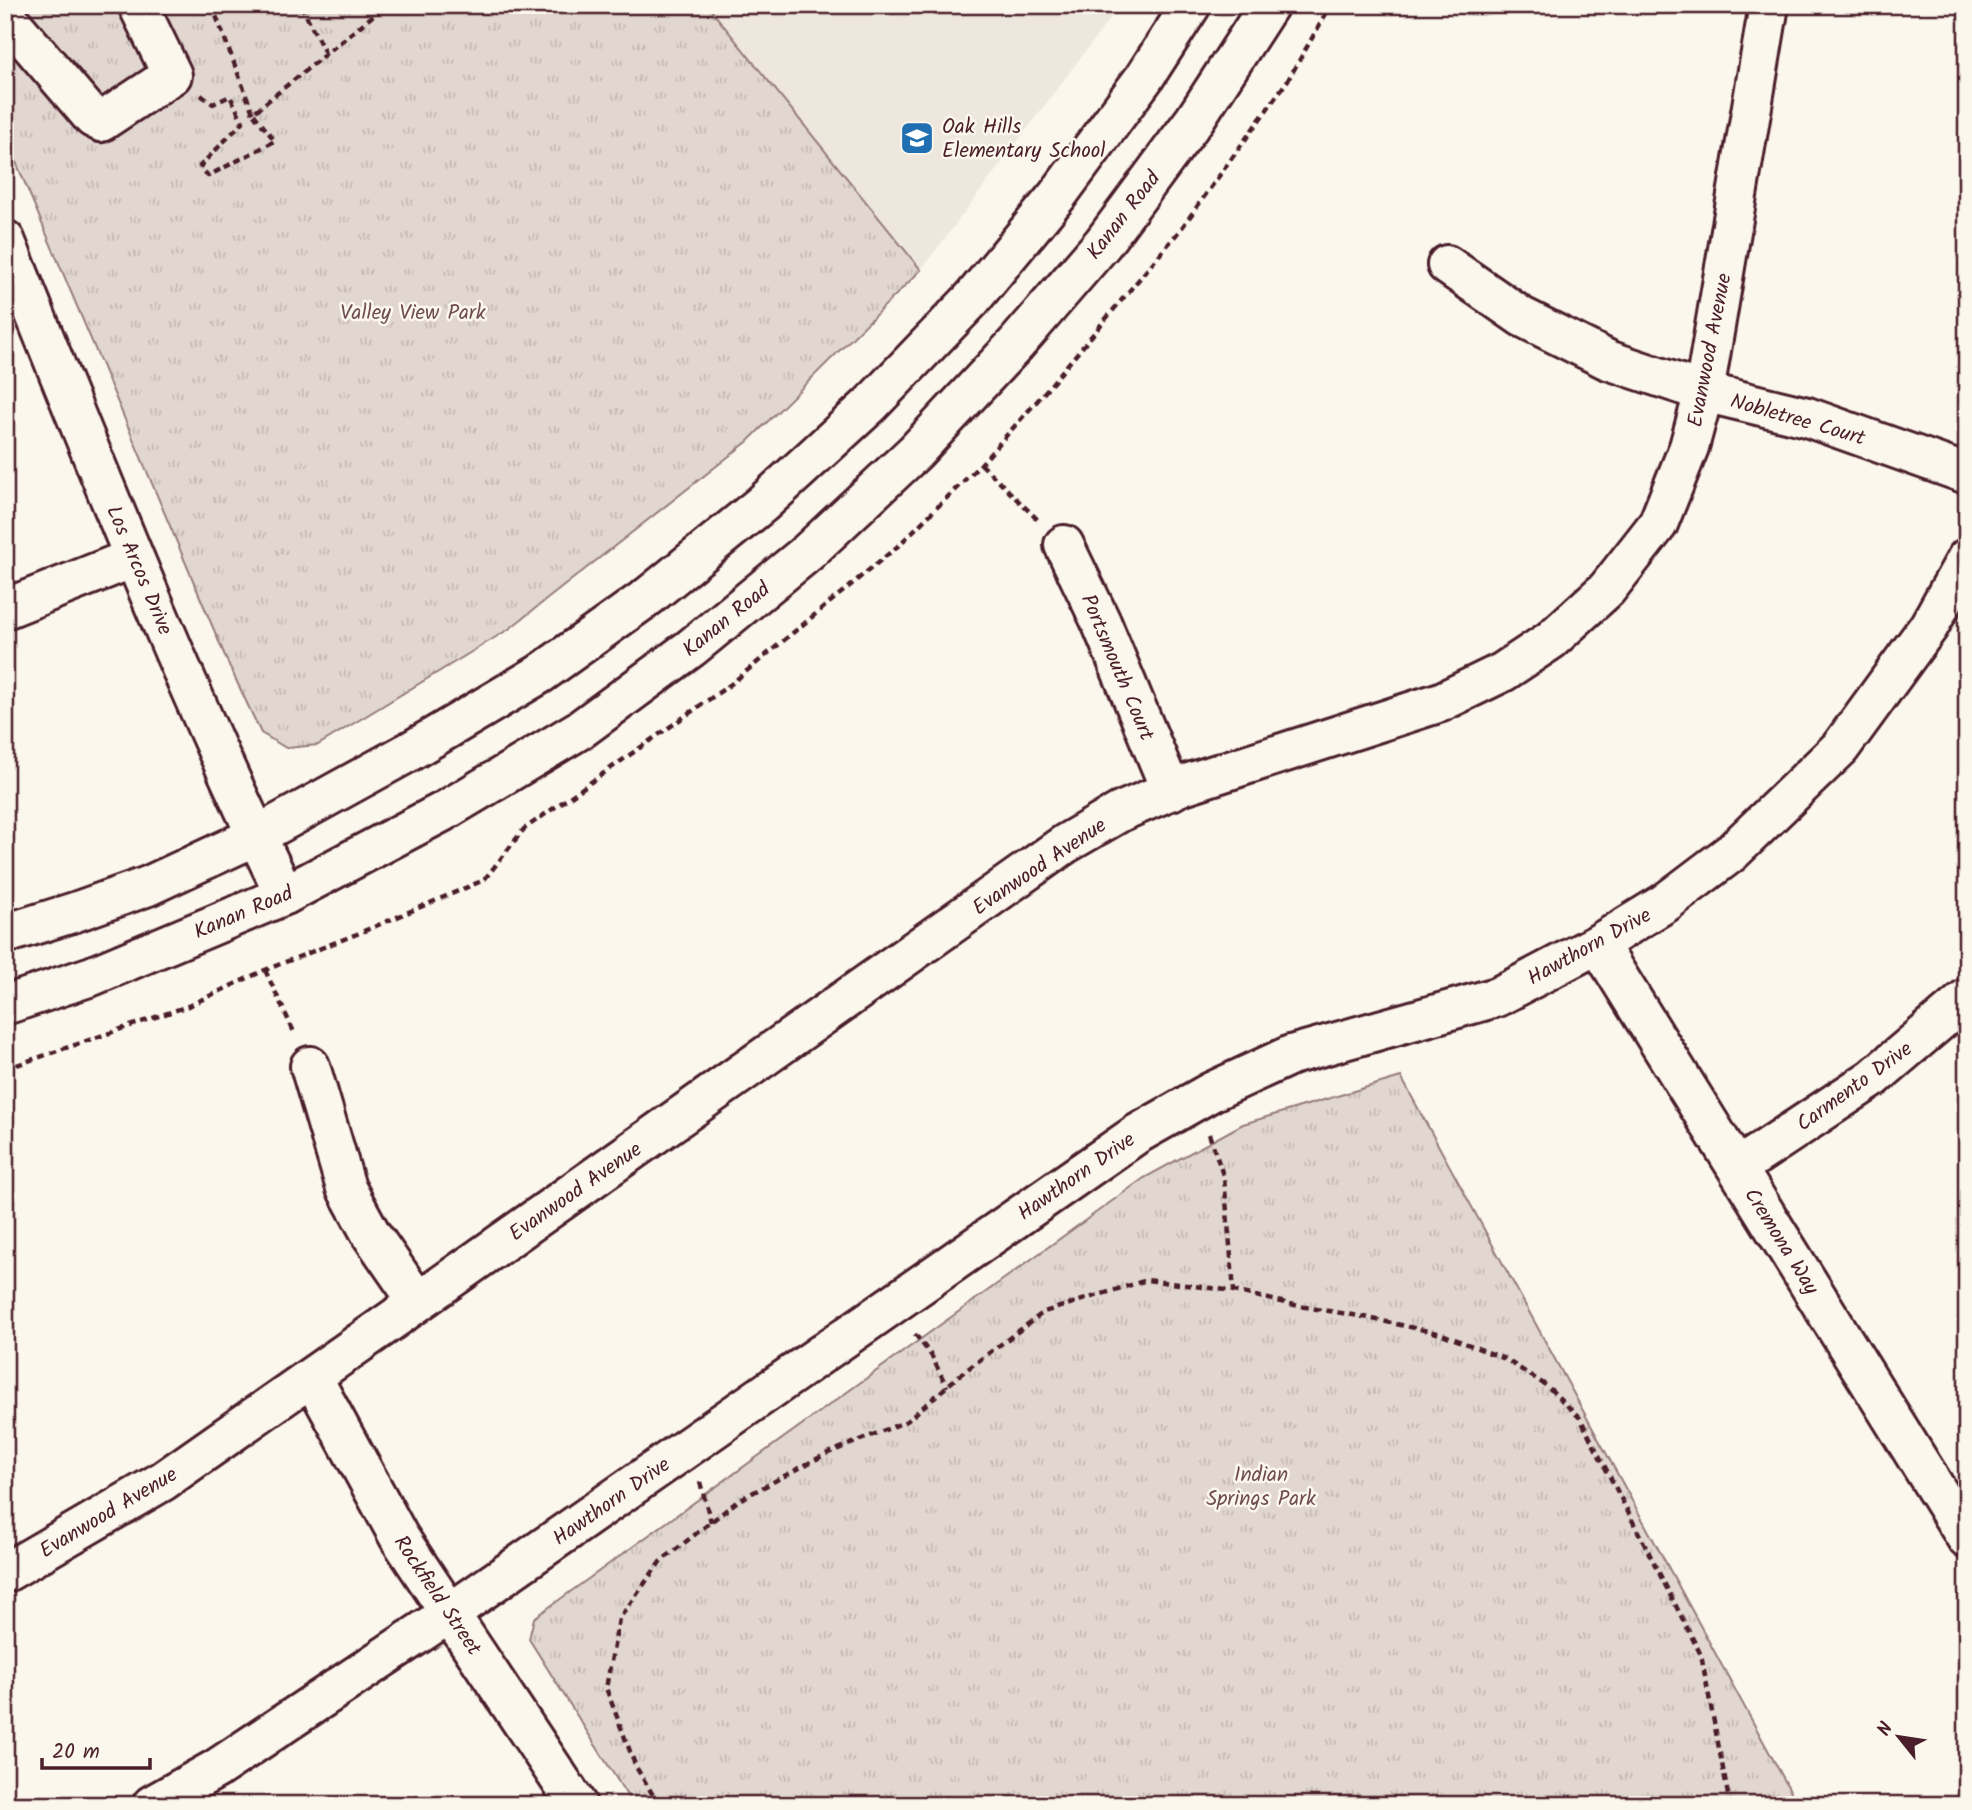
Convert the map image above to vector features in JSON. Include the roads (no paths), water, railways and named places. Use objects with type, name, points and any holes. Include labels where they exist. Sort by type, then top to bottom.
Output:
[{"type":"street","points":[[5,15],[93,118],[102,122],[172,75],[138,5]]},
{"type":"street","points":[[5,934],[148,886],[256,836],[407,753],[540,674],[649,596],[762,504],[870,405],[972,299],[1065,185],[1144,78],[1191,5]]},
{"type":"street","name":"Kanan Road","points":[[5,1005],[92,976],[285,895],[446,810],[581,729],[691,648],[807,553],[915,452],[1016,344],[1103,243],[1195,119],[1269,5]]},
{"type":"street","name":"Evanwood Avenue","points":[[5,1573],[163,1481],[1065,845],[1120,812],[1171,791],[1441,702],[1503,672],[1551,640],[1606,589],[1658,524],[1689,447],[1704,392],[1769,5]]},
{"type":"street","name":"Los Arcos Drive","points":[[5,240],[134,558],[236,793],[285,895]]},
{"type":"street","name":"Nobletree Court","points":[[1447,265],[1522,317],[1608,360],[1704,392],[1807,417],[1967,474]]},
{"type":"street","name":"Portsmouth Court","points":[[1064,545],[1101,622],[1171,791]]},
{"type":"street","points":[[5,609],[134,558]]},
{"type":"street","name":"Hawthorn Drive","points":[[152,1805],[216,1769],[450,1613],[1137,1134],[1193,1101],[1291,1055],[1496,997],[1598,944],[1665,903],[1731,853],[1840,748],[1929,626],[1967,558]]},
{"type":"street","name":"Cremona Way","points":[[1598,944],[1967,1539]]},
{"type":"street","name":"Carmento Drive","points":[[1737,1168],[1873,1078],[1967,998]]},
{"type":"street","points":[[310,1066],[345,1188],[371,1234],[418,1302]]},
{"type":"street","name":"Rockfield Street","points":[[312,1377],[399,1537],[577,1805]]},
{"type":"place","name":"Oak Hills Elementary School","points":[[917,138]]},
{"type":"park label","name":"Valley View Park","points":[[413,312]]},
{"type":"park label","name":"Indian Springs Park","points":[[1261,1486]]}]
